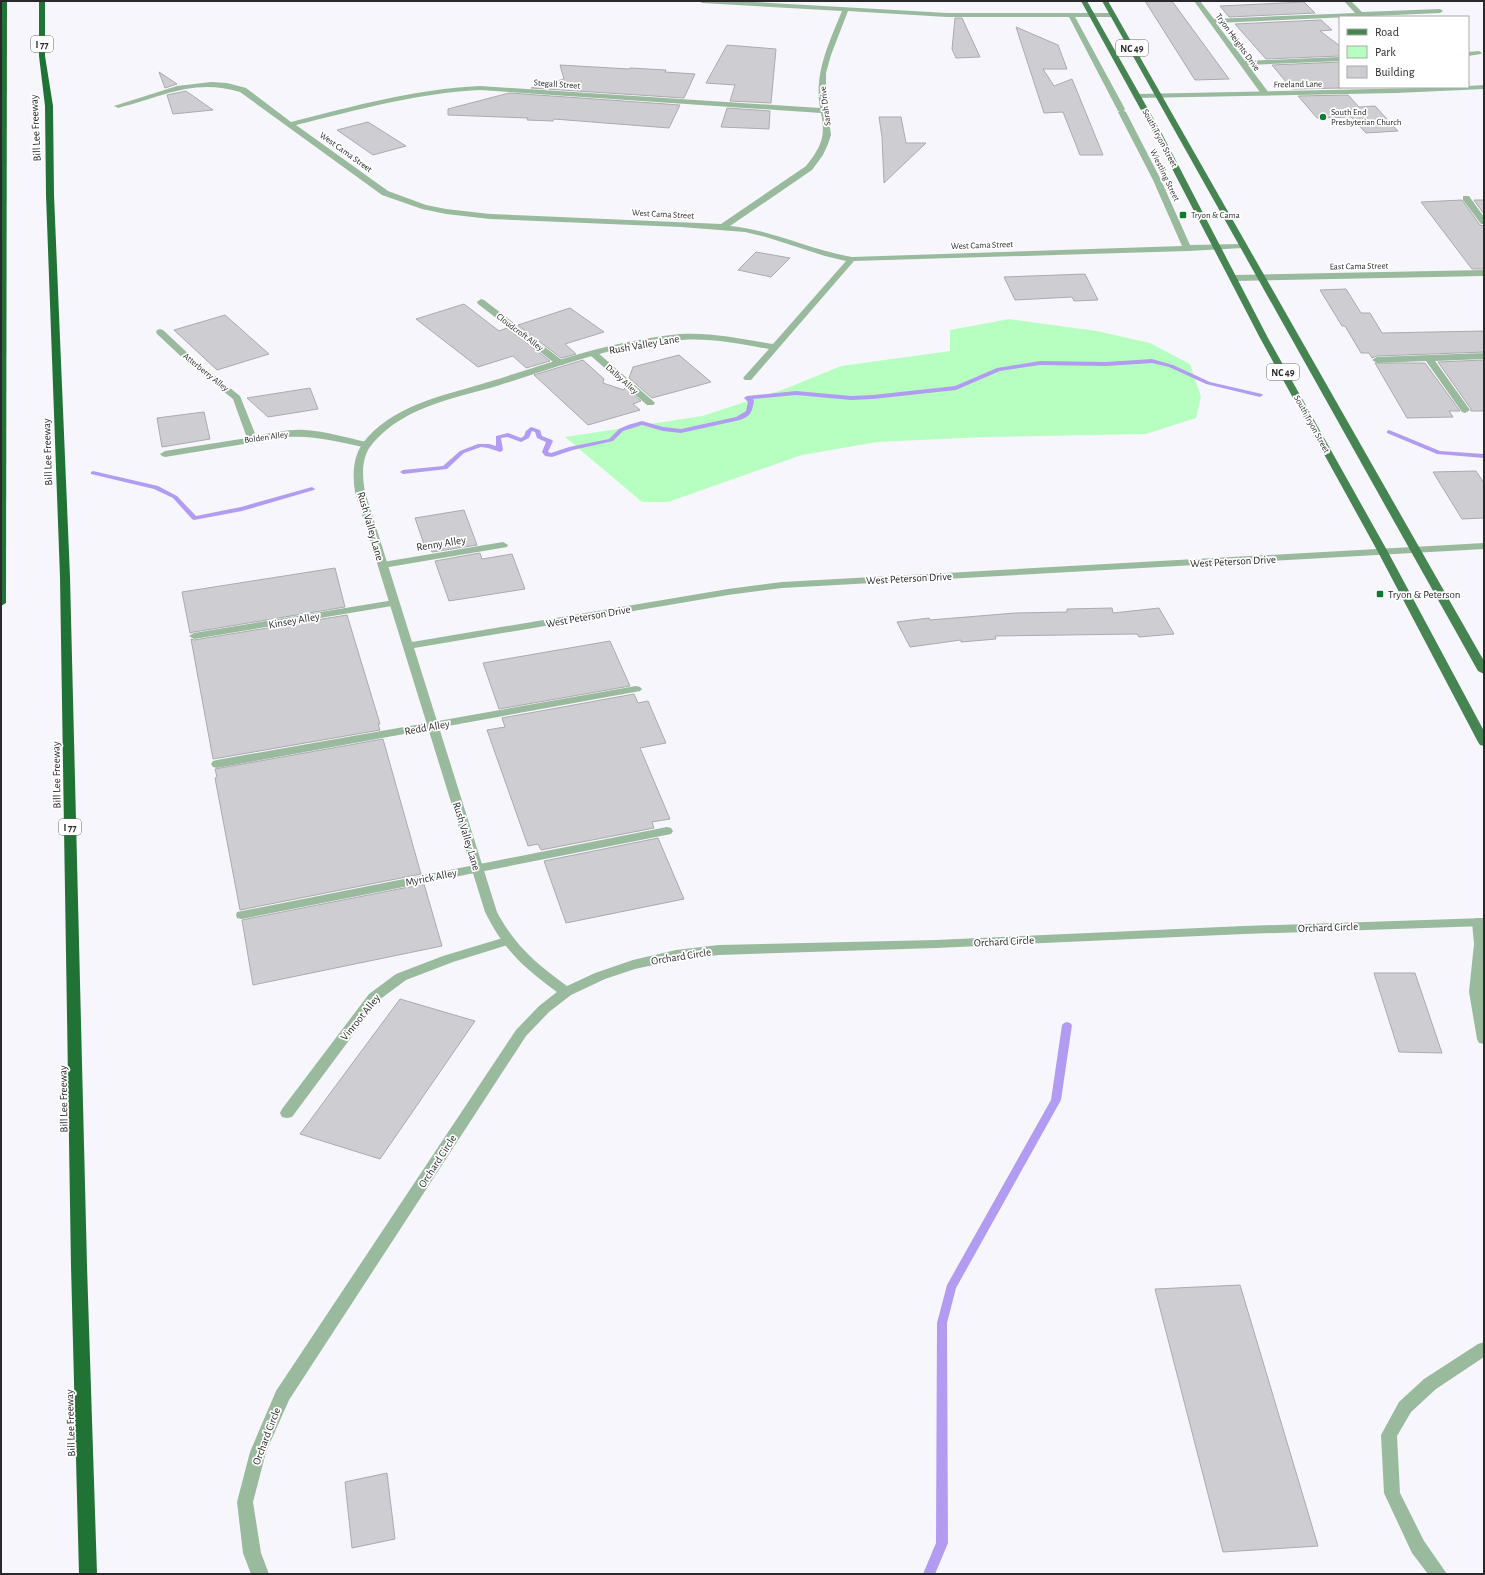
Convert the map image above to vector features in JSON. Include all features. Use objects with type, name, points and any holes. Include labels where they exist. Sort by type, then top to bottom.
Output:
[{"type":"highway","points":[[1,603],[4,1]]},
{"type":"highway","name":"Bill Lee Freeway","points":[[43,3],[42,56],[49,106],[50,195],[65,577],[79,1258],[88,1574]]},
{"type":"highway","points":[[1,12],[4,22]]},
{"type":"main road","name":"South Tryon Street","points":[[1084,1],[1090,15],[1137,96],[1234,278],[1264,338],[1383,552],[1484,742]]},
{"type":"main road","name":"South Tryon Street","points":[[1105,1],[1484,671]]},
{"type":"street","points":[[702,1],[947,15],[1113,15]]},
{"type":"street","name":"Tryon Heights Drive","points":[[1197,1],[1265,94]]},
{"type":"street","points":[[1347,1],[1362,16],[1440,11]]},
{"type":"street","name":"Sarah Drive","points":[[723,228],[810,168],[820,156],[827,141],[828,128],[822,99],[822,82],[832,45],[846,9]]},
{"type":"street","name":"Wiestling Street","points":[[1071,15],[1157,180],[1188,249]]},
{"type":"street","points":[[1211,20],[1339,17]]},
{"type":"street","points":[[1469,54],[1478,53]]},
{"type":"street","points":[[1243,63],[1339,59]]},
{"type":"street","name":"West Cama Street","points":[[118,106],[188,85],[213,83],[227,85],[243,90],[384,193],[420,206],[446,211],[483,215],[723,228],[756,232],[836,257],[852,259],[1243,246]]},
{"type":"street","name":"Freeland Lane","points":[[1469,87],[1484,87]]},
{"type":"street","name":"Stegall Street","points":[[290,124],[414,94],[454,89],[480,88],[825,111]]},
{"type":"street","name":"Freeland Lane","points":[[1137,96],[1265,94],[1436,88]]},
{"type":"street","points":[[1466,198],[1484,222]]},
{"type":"street","points":[[748,378],[852,259]]},
{"type":"street","name":"East Cama Street","points":[[1234,278],[1484,273]]},
{"type":"street","name":"Cloudcroft Alley","points":[[481,302],[560,363]]},
{"type":"street","name":"Atterberry Alley","points":[[160,332],[191,361],[230,391],[238,400],[252,439]]},
{"type":"street","name":"Rush Valley Lane","points":[[566,992],[516,952],[506,941],[491,912],[394,603],[357,476],[360,459],[367,444],[385,427],[407,413],[440,400],[560,363],[634,344],[682,337],[729,339],[774,348]]},
{"type":"street","name":"Dalby Alley","points":[[594,354],[650,403]]},
{"type":"street","points":[[1377,360],[1484,356]]},
{"type":"street","points":[[1429,358],[1465,410]]},
{"type":"street","name":"Bolden Alley","points":[[165,454],[252,439],[305,433],[367,444]]},
{"type":"street","name":"Renny Alley","points":[[383,565],[503,545]]},
{"type":"street","name":"West Peterson Drive","points":[[408,646],[769,586],[1484,546]]},
{"type":"street","name":"Kinsey Alley","points":[[194,636],[394,603]]},
{"type":"street","name":"Redd Alley","points":[[218,764],[636,689]]},
{"type":"street","name":"Myrick Alley","points":[[242,915],[667,831]]},
{"type":"street","points":[[1481,922],[1481,944],[1476,992],[1484,1039]]},
{"type":"street","name":"Orchard Circle","points":[[260,1574],[252,1553],[244,1502],[258,1452],[282,1396],[521,1033],[544,1009],[566,992],[600,976],[633,965],[676,955],[719,950],[936,944],[1236,930],[1481,922]]},
{"type":"street","name":"Vinroot Alley","points":[[287,1113],[374,997],[401,977],[448,959],[506,941]]},
{"type":"street","points":[[1438,1574],[1418,1547],[1392,1493],[1389,1435],[1405,1406],[1425,1388],[1484,1349]]},
{"type":"green space","points":[[1009,319],[1097,331],[1150,343],[1190,364],[1201,397],[1196,418],[1146,434],[985,437],[877,442],[802,455],[668,502],[642,502],[565,437],[702,416],[782,390],[841,366],[950,351],[950,330]]},
{"type":"building","points":[[1145,1],[1172,1],[1229,79],[1195,80]]},
{"type":"building","points":[[1304,2],[1315,13],[1229,17],[1220,6]]},
{"type":"building","points":[[955,18],[962,18],[980,57],[956,58],[952,49]]},
{"type":"building","points":[[1321,20],[1332,30],[1320,31],[1339,45],[1339,56],[1266,59],[1235,24]]},
{"type":"building","points":[[1016,27],[1058,45],[1067,69],[1043,69],[1054,86],[1072,79],[1103,155],[1080,155],[1063,112],[1044,113]]},
{"type":"building","points":[[727,45],[776,49],[771,103],[730,101],[735,85],[706,83]]},
{"type":"building","points":[[1339,62],[1339,88],[1341,88],[1292,89],[1272,65]]},
{"type":"building","points":[[560,65],[666,70],[665,72],[695,74],[684,98],[531,88],[564,79]]},
{"type":"building","points":[[159,72],[177,84],[165,88]]},
{"type":"building","points":[[186,91],[213,110],[173,114],[167,95]]},
{"type":"building","points":[[509,93],[680,105],[669,128],[554,119],[553,121],[527,120],[528,118],[448,115],[448,109]]},
{"type":"building","name":"South End Presbyterian Church","points":[[1348,95],[1359,107],[1375,106],[1398,131],[1366,133],[1351,117],[1317,118],[1298,96]]},
{"type":"building","points":[[727,108],[770,111],[769,129],[721,127]]},
{"type":"building","points":[[879,117],[901,117],[906,143],[926,143],[884,183],[882,137]]},
{"type":"building","points":[[368,122],[406,146],[373,155],[337,130]]},
{"type":"building","points":[[1462,200],[1480,225],[1484,226],[1484,269],[1472,269],[1421,202]]},
{"type":"building","points":[[1474,200],[1484,200],[1484,214]]},
{"type":"building","points":[[756,252],[790,258],[771,277],[738,270]]},
{"type":"building","points":[[1085,274],[1098,300],[1074,301],[1072,297],[1015,300],[1004,277]]},
{"type":"building","points":[[1346,289],[1361,313],[1370,313],[1382,333],[1484,331],[1484,352],[1377,356],[1372,358],[1369,353],[1361,353],[1345,326],[1342,326],[1320,290]]},
{"type":"building","points":[[464,304],[499,331],[507,328],[550,361],[526,368],[513,356],[478,367],[416,319]]},
{"type":"building","points":[[570,308],[604,332],[565,344],[576,354],[561,358],[518,325]]},
{"type":"building","points":[[225,315],[269,354],[217,370],[174,330]]},
{"type":"building","points":[[679,355],[711,382],[652,398],[629,378],[633,367]]},
{"type":"building","points":[[583,360],[604,379],[603,383],[624,390],[625,387],[641,401],[633,404],[640,410],[588,425],[534,375]]},
{"type":"building","points":[[1484,360],[1484,411],[1471,411],[1438,362]]},
{"type":"building","points":[[1375,363],[1425,363],[1460,411],[1449,411],[1453,417],[1407,418]]},
{"type":"building","points":[[310,388],[318,409],[268,417],[247,398]]},
{"type":"building","points":[[204,412],[210,439],[162,447],[157,418]]},
{"type":"building","points":[[1476,471],[1484,483],[1484,518],[1462,519],[1433,472]]},
{"type":"building","points":[[464,510],[477,545],[432,552],[431,550],[426,550],[415,518]]},
{"type":"building","points":[[480,553],[482,559],[512,554],[525,589],[449,601],[435,561]]},
{"type":"building","points":[[335,568],[345,607],[190,633],[182,592]]},
{"type":"building","points":[[1112,608],[1113,613],[1159,608],[1174,634],[1139,637],[1137,634],[995,636],[996,639],[961,642],[961,640],[910,647],[897,622],[929,618],[930,620],[1015,613],[1067,612],[1067,609]]},
{"type":"building","points":[[347,615],[380,724],[378,724],[380,730],[213,759],[191,639],[194,640]]},
{"type":"building","points":[[610,641],[630,686],[499,709],[483,663]]},
{"type":"building","points":[[634,694],[638,703],[648,701],[666,743],[640,748],[670,819],[652,822],[654,828],[541,850],[538,844],[528,846],[487,730],[505,727],[502,718]]},
{"type":"building","points":[[383,739],[421,874],[240,910],[215,778],[217,777],[215,769]]},
{"type":"building","points":[[658,838],[684,899],[566,923],[544,861]]},
{"type":"building","points":[[424,884],[442,946],[253,985],[242,920]]},
{"type":"building","points":[[1374,973],[1415,973],[1442,1053],[1399,1052]]},
{"type":"building","points":[[400,999],[475,1021],[380,1159],[300,1134]]},
{"type":"building","points":[[1240,1285],[1318,1546],[1223,1552],[1155,1289]]},
{"type":"building","points":[[387,1473],[395,1539],[352,1548],[345,1482]]},
{"type":"waterway","points":[[403,472],[445,468],[462,452],[480,445],[489,446],[500,450],[498,437],[508,435],[521,440],[527,437],[528,432],[531,429],[538,431],[539,437],[550,441],[545,452],[547,455],[552,455],[571,448],[611,440],[621,430],[642,423],[663,429],[681,431],[738,419],[749,412],[751,401],[747,398],[796,393],[851,398],[873,397],[956,388],[999,369],[1040,363],[1106,364],[1152,361],[1171,366],[1208,383],[1260,395]]},
{"type":"waterway","points":[[1389,432],[1439,453],[1484,456]]},
{"type":"waterway","points":[[93,473],[156,487],[175,497],[194,518],[242,509],[312,489]]},
{"type":"waterway","points":[[929,1574],[942,1543],[942,1323],[951,1288],[1056,1100],[1067,1025]]},
{"type":"place","name":"South End Presbyterian Church","points":[[1323,117]]},
{"type":"place","name":"Tryon & Cama","points":[[1183,215]]},
{"type":"place","name":"Tryon & Peterson","points":[[1380,594]]}]
